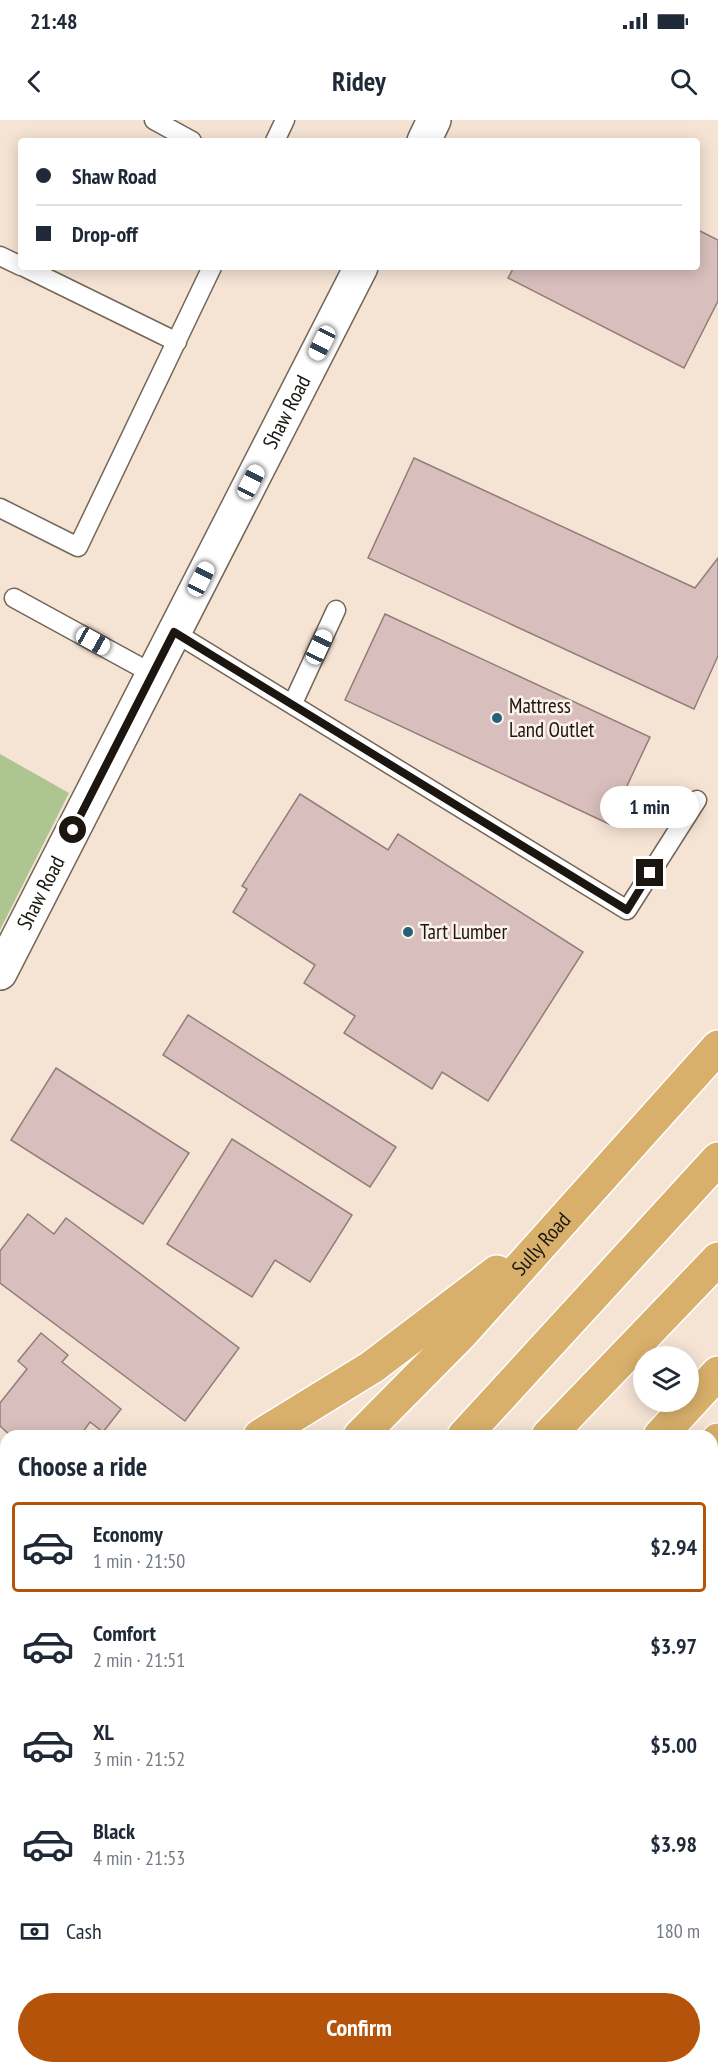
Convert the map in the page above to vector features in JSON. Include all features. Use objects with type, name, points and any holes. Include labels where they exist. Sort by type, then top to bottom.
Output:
[{"type":"highway","name":"Sully Road","points":[[366,1430],[460,1335],[718,1047]]},
{"type":"highway","points":[[470,1430],[718,1159]]},
{"type":"highway","points":[[270,1430],[372,1367],[565,1219]]},
{"type":"highway","points":[[554,1430],[718,1259]]},
{"type":"highway","points":[[666,1430],[718,1373]]},
{"type":"street","points":[[425,138],[434,120]]},
{"type":"street","name":"Shaw Road","points":[[0,973],[359,270]]},
{"type":"lane","points":[[154,120],[187,138]]},
{"type":"lane","points":[[276,138],[285,120]]},
{"type":"lane","points":[[0,256],[18,264]]},
{"type":"lane","points":[[30,270],[177,342]]},
{"type":"lane","points":[[0,508],[78,547],[211,270]]},
{"type":"lane","points":[[14,598],[153,674]]},
{"type":"lane","points":[[293,703],[336,610]]},
{"type":"lane","points":[[174,632],[627,910],[697,800]]},
{"type":"green space","points":[[0,754],[69,793],[0,930]]},
{"type":"building","points":[[700,231],[718,240],[718,301],[684,368],[508,278],[512,270],[700,270]]},
{"type":"building","points":[[414,458],[695,588],[718,558],[718,656],[694,709],[368,558]]},
{"type":"building","name":"Mattress Land Outlet","points":[[385,614],[650,737],[609,824],[345,700]]},
{"type":"building","name":"Tart Lumber","points":[[300,794],[388,850],[398,834],[583,952],[488,1101],[442,1072],[432,1089],[344,1033],[355,1016],[304,983],[315,965],[233,912],[247,889],[242,886]]},
{"type":"building","points":[[188,1015],[396,1147],[370,1187],[163,1055]]},
{"type":"building","points":[[56,1068],[189,1153],[143,1224],[11,1140]]},
{"type":"building","points":[[232,1139],[352,1215],[310,1282],[275,1260],[252,1297],[167,1244]]},
{"type":"building","points":[[28,1214],[54,1234],[66,1218],[239,1348],[185,1421],[0,1283],[0,1251]]},
{"type":"building","points":[[41,1333],[68,1355],[62,1362],[121,1409],[105,1430],[100,1430],[90,1422],[84,1430],[4,1430],[0,1426],[0,1403],[27,1369],[18,1361]]},
{"type":"place","name":"Mattress Land Outlet","points":[[497,718]]},
{"type":"place","name":"Tart Lumber","points":[[408,932]]},
{"type":"route","points":[[73,830],[174,632],[627,910],[650,873]]}]
